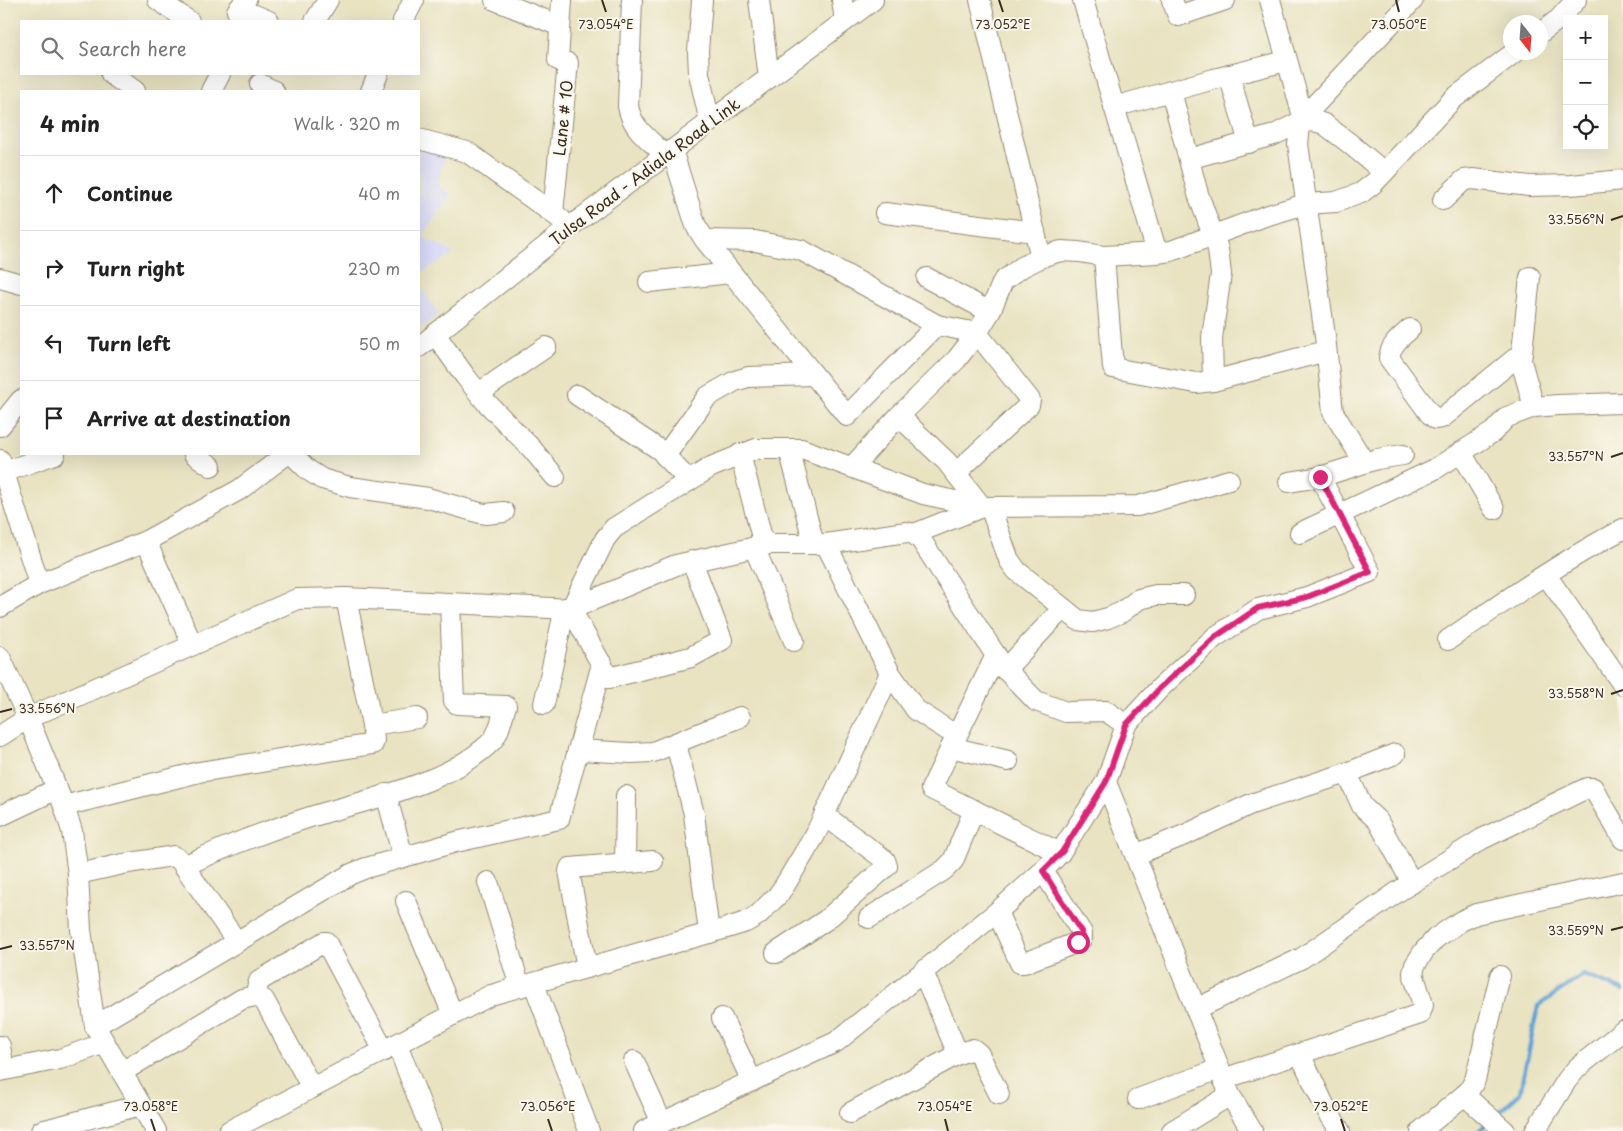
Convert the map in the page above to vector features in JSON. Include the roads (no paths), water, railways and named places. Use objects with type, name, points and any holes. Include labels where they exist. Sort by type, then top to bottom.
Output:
[{"type":"street","points":[[158,0],[188,20]]},
{"type":"street","points":[[246,0],[237,12],[250,20]]},
{"type":"street","points":[[316,20],[328,0]]},
{"type":"street","points":[[404,20],[414,0]]},
{"type":"street","points":[[495,0],[560,26]]},
{"type":"street","name":"Lane # 10","points":[[553,213],[568,63],[558,60],[562,0]]},
{"type":"street","points":[[632,0],[628,106],[634,125],[668,153],[696,226],[705,240],[847,416],[937,325]]},
{"type":"street","points":[[702,0],[698,51],[699,74],[710,122]]},
{"type":"street","points":[[759,0],[769,78]]},
{"type":"street","points":[[842,0],[845,21]]},
{"type":"street","name":"Tulsa Road - Adiala Road Link","points":[[420,345],[571,226],[873,0]]},
{"type":"street","points":[[980,0],[1041,258]]},
{"type":"street","points":[[1083,0],[1157,253]]},
{"type":"street","points":[[1172,0],[1178,16],[1225,0]]},
{"type":"street","points":[[1270,0],[1304,120]]},
{"type":"street","points":[[1361,457],[1333,412],[1298,144],[1300,126],[1312,108],[1413,0]]},
{"type":"street","points":[[1548,27],[1559,19],[1576,0]]},
{"type":"street","points":[[250,20],[254,15],[266,20]]},
{"type":"street","points":[[852,468],[899,416],[957,359],[990,312],[1003,281],[1022,267],[1061,251],[1104,256],[1171,251],[1265,216],[1306,204],[1336,202],[1361,192],[1374,183],[1453,100],[1505,60]]},
{"type":"street","points":[[1114,107],[1286,61]]},
{"type":"street","points":[[112,75],[134,90]]},
{"type":"street","points":[[212,90],[219,75]]},
{"type":"street","points":[[371,90],[378,75]]},
{"type":"street","points":[[1229,75],[1249,143]]},
{"type":"street","points":[[1171,91],[1198,194],[1218,249],[1222,274],[1212,338],[1212,381]]},
{"type":"street","points":[[1189,159],[1274,135],[1304,120],[1324,124],[1384,172]]},
{"type":"street","points":[[420,139],[467,152],[571,226]]},
{"type":"street","points":[[1443,200],[1464,180],[1473,179],[1538,186],[1623,180]]},
{"type":"street","points":[[884,213],[1034,232]]},
{"type":"street","points":[[705,240],[754,240],[801,250],[937,325],[977,333],[1030,400],[1029,405],[956,473]]},
{"type":"street","points":[[1104,256],[1113,368],[1196,383],[1212,381],[1326,351]]},
{"type":"street","points":[[649,282],[731,273]]},
{"type":"street","points":[[1530,277],[1521,362],[1534,408]]},
{"type":"street","points":[[0,278],[20,284]]},
{"type":"street","points":[[927,278],[990,312]]},
{"type":"street","points":[[1410,328],[1395,343],[1388,358],[1430,414],[1436,419],[1442,418],[1522,353]]},
{"type":"street","points":[[435,334],[479,393],[532,449],[555,477]]},
{"type":"street","points":[[479,393],[546,347]]},
{"type":"street","points":[[665,456],[707,397],[735,381],[748,377],[814,375]]},
{"type":"street","points":[[577,395],[660,450],[689,481]]},
{"type":"street","points":[[0,426],[20,401]]},
{"type":"street","points":[[1300,533],[1435,469],[1493,432],[1507,417],[1534,408],[1558,405],[1623,403]]},
{"type":"street","points":[[899,416],[947,462],[986,507],[1009,560],[1018,571],[1078,620],[1093,622],[1122,612],[1139,599],[1156,595],[1184,595]]},
{"type":"street","points":[[544,704],[568,608],[605,539],[614,528],[711,467],[740,454],[756,449],[802,449],[923,494],[986,507],[1138,506],[1229,480]]},
{"type":"street","points":[[789,449],[820,544],[890,673],[916,710],[948,731],[954,741],[1008,761]]},
{"type":"street","points":[[1461,452],[1494,509]]},
{"type":"street","points":[[740,454],[759,546],[794,641]]},
{"type":"street","points":[[40,584],[2,466],[51,455]]},
{"type":"street","points":[[195,455],[211,466]]},
{"type":"street","points":[[0,607],[40,584],[146,541],[238,490],[286,455]]},
{"type":"street","points":[[293,455],[308,470],[322,479],[350,487],[428,498],[486,514],[504,512]]},
{"type":"street","points":[[1289,482],[1320,477],[1377,459],[1403,455]]},
{"type":"street","points":[[644,1131],[674,1123],[752,1081],[836,1042],[997,912],[1043,871],[1060,853],[1106,782],[1126,725],[1160,688],[1215,637],[1258,608],[1307,597],[1370,572],[1320,477]]},
{"type":"street","points":[[914,534],[986,507]]},
{"type":"street","points":[[1448,640],[1546,575],[1623,528]]},
{"type":"street","points":[[0,736],[28,718],[297,598],[346,598],[568,608],[676,565],[692,561],[769,544],[820,544],[906,532],[914,534],[921,540],[1000,663],[1036,701],[1066,712],[1106,711],[1126,725]]},
{"type":"street","points":[[146,541],[192,644]]},
{"type":"street","points":[[568,608],[609,678],[691,657],[722,640],[692,561]]},
{"type":"street","points":[[1546,575],[1623,685]]},
{"type":"street","points":[[0,816],[61,797],[199,772],[371,745],[374,740],[372,725],[346,598]]},
{"type":"street","points":[[184,866],[237,843],[300,820],[426,782],[468,759],[493,740],[506,706],[457,704],[454,701],[450,603]]},
{"type":"street","points":[[1060,853],[931,789],[954,741],[1000,663],[1063,608]]},
{"type":"street","points":[[0,657],[61,797],[72,831],[78,874],[81,930],[100,1035],[156,1131]]},
{"type":"street","points":[[0,1046],[2,1070],[60,1059],[100,1035],[238,942],[351,874],[456,842],[559,819],[602,664]]},
{"type":"street","points":[[229,1131],[492,995],[746,922],[758,915],[785,885],[815,834],[890,673]]},
{"type":"street","points":[[372,725],[417,718]]},
{"type":"street","points":[[578,750],[653,752],[740,718]]},
{"type":"street","points":[[676,744],[694,814],[709,933]]},
{"type":"street","points":[[1135,855],[1187,834],[1251,804],[1347,773],[1395,754]]},
{"type":"street","points":[[1347,773],[1362,806],[1378,821],[1412,883]]},
{"type":"street","points":[[1106,782],[1224,1081],[1252,1131]]},
{"type":"street","points":[[1196,1009],[1302,958],[1412,883],[1482,839],[1587,788],[1593,788],[1623,839]]},
{"type":"street","points":[[386,794],[404,857]]},
{"type":"street","points":[[625,863],[626,796]]},
{"type":"street","points":[[869,918],[944,870],[953,861],[974,810]]},
{"type":"street","points":[[776,954],[826,920],[887,866],[885,860],[824,815]]},
{"type":"street","points":[[78,874],[173,856],[180,860],[238,942]]},
{"type":"street","points":[[587,968],[568,871],[572,867],[653,861]]},
{"type":"street","points":[[997,912],[1020,963],[1078,942],[1082,938],[1082,933],[1043,871]]},
{"type":"street","points":[[488,882],[527,985],[589,1131]]},
{"type":"street","points":[[1138,1099],[1224,1081],[1420,1014],[1423,1005],[1414,973],[1416,965],[1424,951],[1436,938],[1461,921],[1476,914],[1623,882]]},
{"type":"street","points":[[406,901],[454,1015]]},
{"type":"street","points":[[255,996],[259,981],[326,942],[390,1047],[431,1131]]},
{"type":"street","points":[[922,972],[958,1054]]},
{"type":"street","points":[[1421,1131],[1468,1092],[1475,1080],[1500,976]]},
{"type":"street","points":[[122,1072],[242,1000],[255,996],[264,1000],[312,1088]]},
{"type":"street","points":[[722,1018],[752,1081]]},
{"type":"street","points":[[1535,1131],[1567,1080],[1577,1068],[1623,1030]]},
{"type":"street","points":[[850,1113],[958,1054],[973,1049],[978,1054],[999,1094]]},
{"type":"street","points":[[1300,1054],[1325,1107],[1340,1131]]},
{"type":"street","points":[[634,1061],[674,1123]]},
{"type":"street","points":[[1172,1131],[1224,1081]]},
{"type":"street","points":[[1464,1095],[1505,1131]]},
{"type":"street","points":[[41,1131],[141,1105]]},
{"type":"waterway","points":[[1495,1116],[1520,1093],[1538,1006],[1583,975],[1623,990]]},
{"type":"waterway","points":[[1479,1131],[1487,1123]]}]
